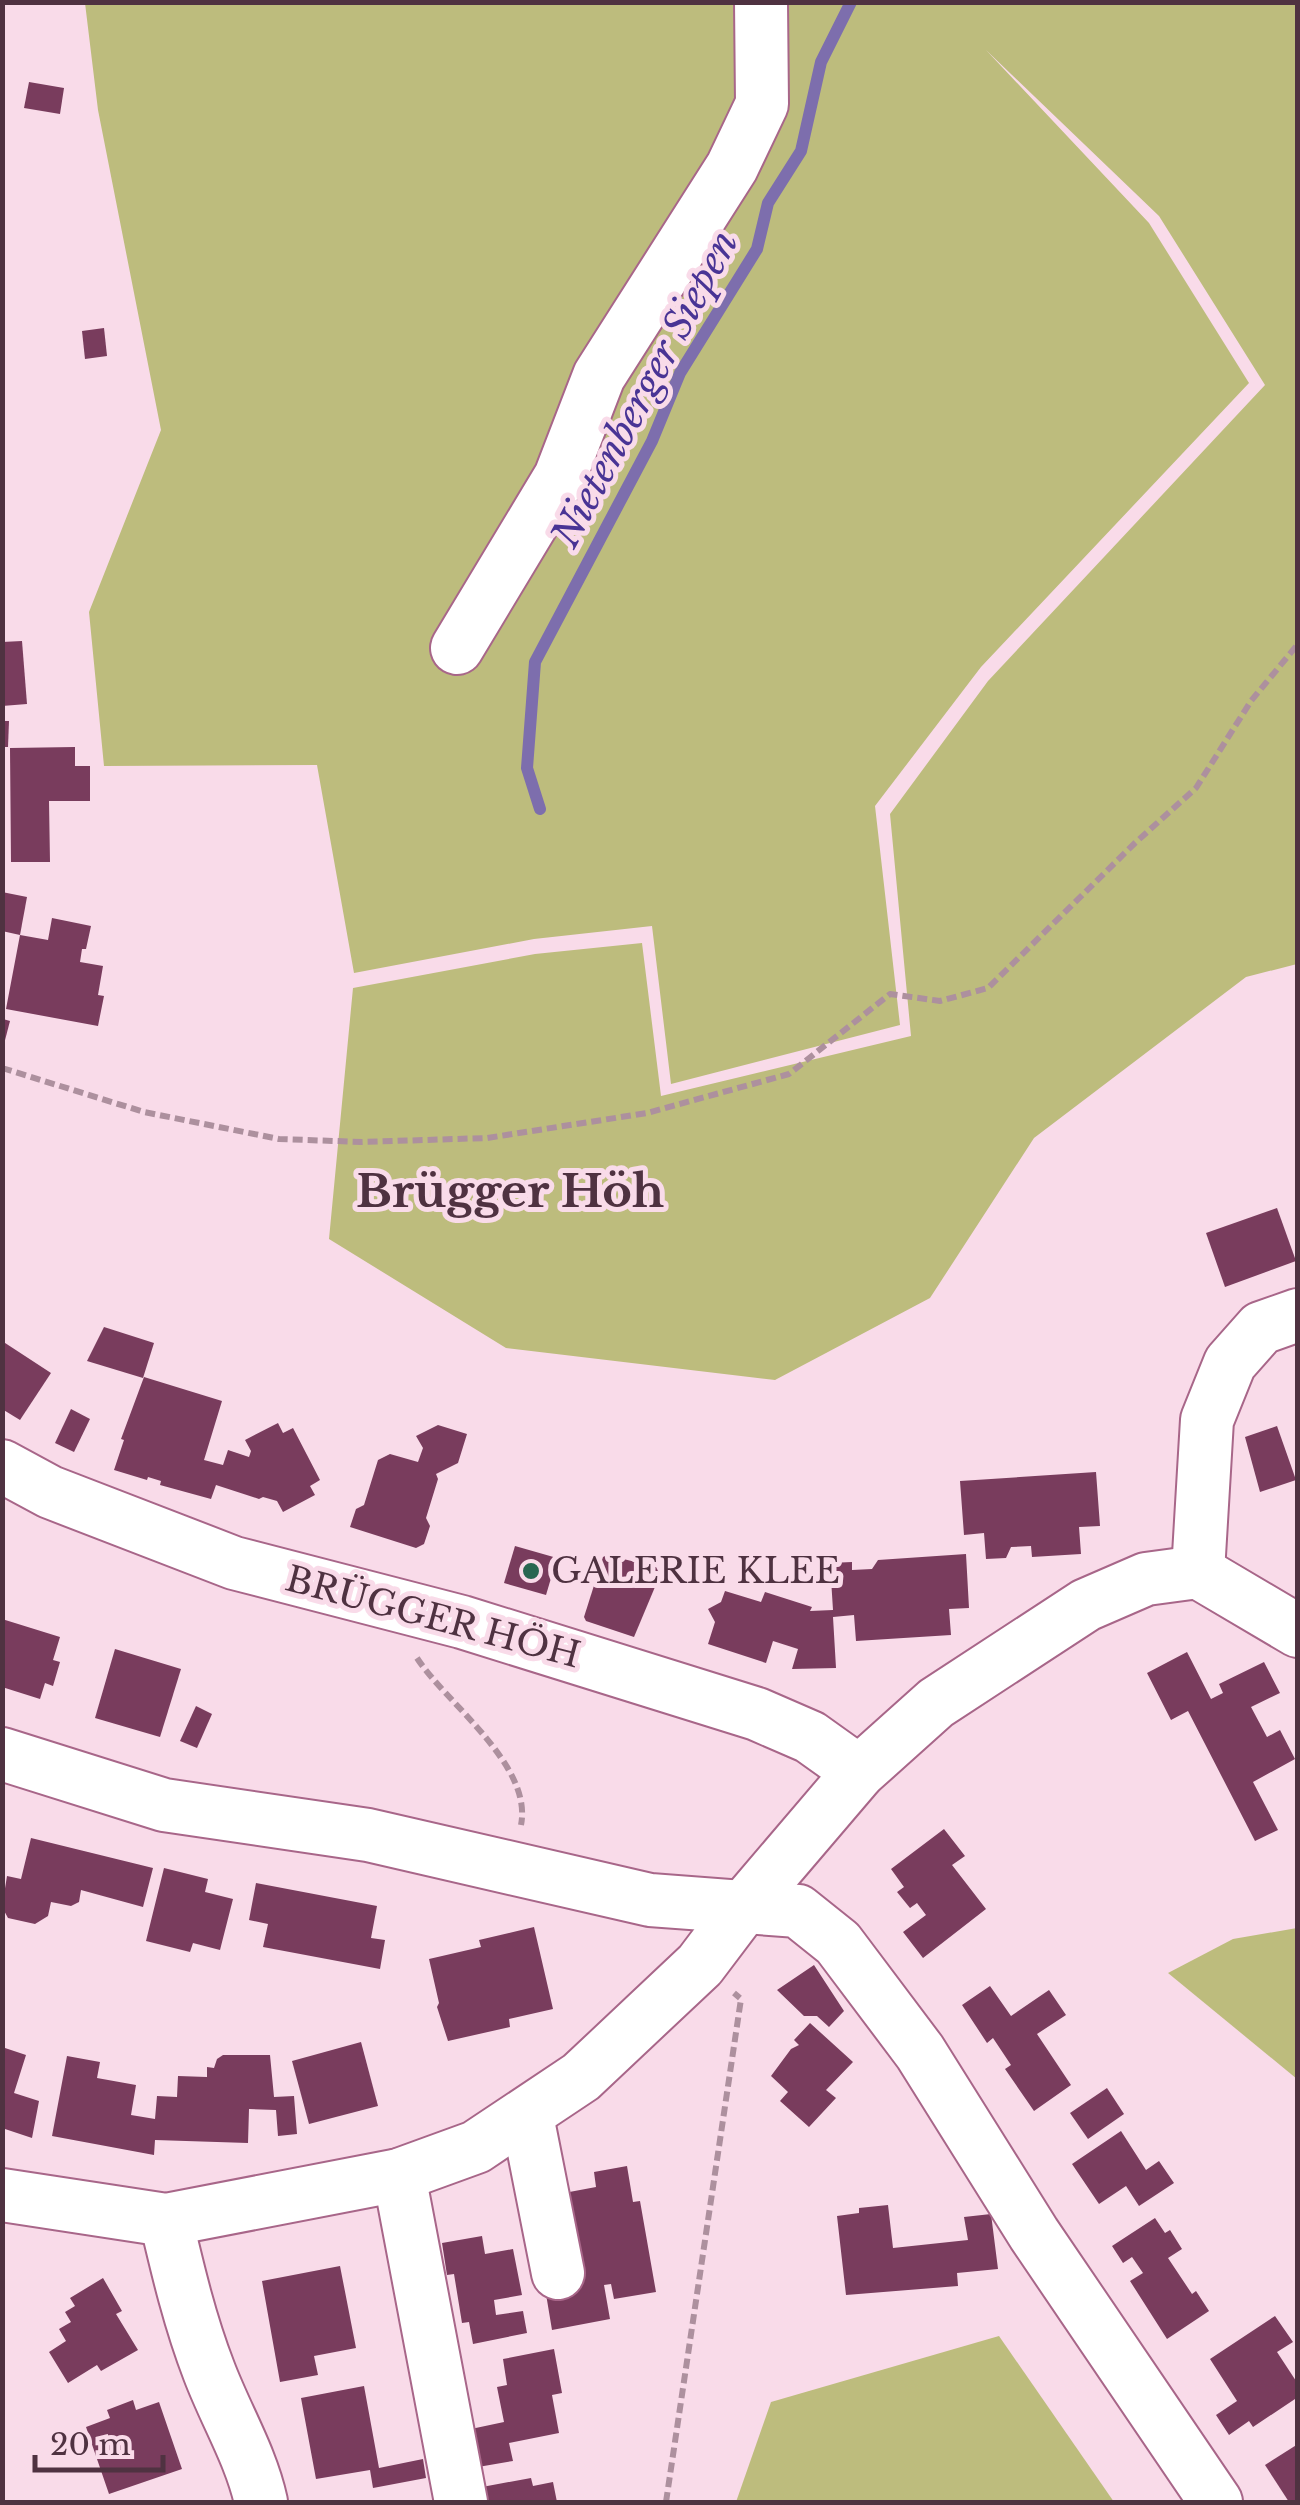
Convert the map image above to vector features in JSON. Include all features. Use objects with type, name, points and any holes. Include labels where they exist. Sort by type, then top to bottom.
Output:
[{"type":"street","points":[[457,648],[560,477],[599,376],[732,167],[762,104],[761,2]]},
{"type":"street","points":[[1198,1572],[1207,1420],[1230,1364],[1261,1328],[1298,1315]]},
{"type":"street","name":"BRÜGGER HÖH","points":[[2,1466],[50,1492],[234,1562],[462,1622],[757,1714],[810,1737],[859,1772]]},
{"type":"street","points":[[2,2195],[166,2220],[399,2175],[476,2147],[581,2077],[700,1966],[859,1772],[936,1704],[1086,1605],[1146,1579],[1198,1572],[1298,1630]]},
{"type":"street","points":[[2,1754],[164,1804],[368,1835],[650,1900],[798,1911],[838,1943],[920,2052],[1034,2234],[1216,2502]]},
{"type":"street","points":[[527,2116],[558,2273]]},
{"type":"street","points":[[399,2175],[461,2502]]},
{"type":"street","points":[[166,2220],[191,2318],[255,2474],[261,2502]]},
{"type":"path","points":[[2,1068],[163,1116],[279,1139],[362,1142],[487,1138],[629,1116],[789,1074],[890,994],[940,1000],[988,988],[1134,843],[1196,788],[1251,701],[1298,644]]},
{"type":"path","points":[[420,1663],[473,1720],[506,1766],[524,1808]]},
{"type":"path","points":[[666,2502],[742,1999],[700,1966]]},
{"type":"shaded area","points":[[85,3],[1297,3],[1297,964],[1246,977],[1034,1138],[930,1298],[775,1380],[506,1348],[329,1239],[353,988],[535,954],[642,943],[661,1096],[911,1036],[890,814],[988,681],[1265,385],[1159,216],[986,50],[1149,223],[1249,383],[981,667],[875,806],[900,1025],[671,1084],[652,926],[534,939],[354,973],[317,765],[104,766],[89,612],[161,430],[98,110]]},
{"type":"shaded area","points":[[1298,1928],[1297,2079],[1168,1973],[1233,1939]]},
{"type":"shaded area","points":[[999,2336],[1114,2502],[736,2502],[771,2402]]},
{"type":"building","points":[[29,82],[64,88],[60,114],[24,108]]},
{"type":"building","points":[[104,328],[107,356],[85,359],[82,331]]},
{"type":"building","points":[[22,641],[27,704],[2,706],[2,642]]},
{"type":"building","points":[[2,721],[9,721],[8,747],[2,747]]},
{"type":"building","points":[[75,747],[75,766],[90,766],[90,801],[49,801],[50,862],[11,862],[10,748]]},
{"type":"building","points":[[2,892],[27,897],[20,935],[2,931]]},
{"type":"building","points":[[52,918],[91,926],[80,962],[103,966],[98,995],[104,996],[98,1026],[6,1009],[20,935],[48,940]]},
{"type":"building","points":[[3,1019],[10,1021],[4,1044],[3,1044]]},
{"type":"building","points":[[1277,1208],[1296,1261],[1225,1287],[1206,1233]]},
{"type":"building","points":[[104,1327],[154,1343],[143,1378],[87,1361]]},
{"type":"building","points":[[2,1341],[51,1373],[20,1420],[2,1409]]},
{"type":"building","points":[[144,1377],[222,1401],[204,1460],[223,1465],[228,1450],[249,1457],[251,1451],[245,1440],[278,1423],[283,1433],[293,1428],[320,1480],[310,1486],[315,1495],[283,1512],[277,1501],[216,1485],[211,1499],[160,1485],[161,1481],[148,1477],[147,1480],[114,1470]]},
{"type":"building","points":[[71,1409],[90,1419],[74,1452],[55,1443]]},
{"type":"building","points":[[438,1425],[467,1434],[458,1463],[436,1474],[424,1544],[416,1548],[350,1527],[356,1509],[364,1505],[378,1460],[390,1454],[418,1462],[423,1448],[416,1436]]},
{"type":"building","points":[[1277,1426],[1296,1480],[1260,1492],[1245,1437]]},
{"type":"building","points":[[1096,1472],[1100,1526],[1079,1527],[1081,1554],[1032,1557],[1031,1546],[1011,1547],[1006,1558],[986,1559],[984,1533],[964,1535],[960,1481]]},
{"type":"building","name":"GALERIE KLEE","points":[[515,1546],[557,1558],[546,1595],[504,1583]]},
{"type":"building","points":[[966,1554],[969,1608],[949,1609],[951,1635],[856,1641],[854,1615],[833,1617],[836,1668],[792,1669],[798,1649],[773,1641],[766,1663],[708,1644],[715,1622],[708,1609],[721,1602],[725,1591],[761,1602],[765,1592],[812,1607],[810,1611],[833,1610],[830,1563],[852,1562],[852,1570],[872,1569],[878,1560]]},
{"type":"building","points":[[603,1557],[656,1567],[660,1575],[634,1637],[584,1617]]},
{"type":"building","points":[[2,1619],[60,1637],[53,1660],[60,1662],[53,1686],[45,1683],[40,1699],[2,1687]]},
{"type":"building","points":[[115,1649],[181,1669],[160,1737],[95,1718]]},
{"type":"building","points":[[1187,1652],[1211,1699],[1223,1693],[1219,1684],[1264,1662],[1280,1693],[1251,1707],[1267,1737],[1280,1730],[1295,1759],[1253,1782],[1278,1830],[1255,1841],[1188,1711],[1171,1720],[1147,1673]]},
{"type":"building","points":[[196,1706],[212,1714],[197,1748],[180,1741]]},
{"type":"building","points":[[944,1829],[965,1856],[952,1865],[986,1909],[923,1958],[903,1932],[926,1915],[917,1903],[910,1908],[897,1892],[904,1887],[891,1869]]},
{"type":"building","points":[[31,1838],[153,1868],[143,1907],[81,1890],[79,1902],[71,1906],[51,1902],[48,1916],[35,1924],[8,1918],[2,1907],[7,1876],[21,1879]]},
{"type":"building","points":[[164,1868],[208,1879],[205,1892],[233,1899],[220,1950],[193,1943],[190,1952],[146,1941]]},
{"type":"building","points":[[256,1883],[377,1906],[371,1938],[385,1940],[380,1969],[263,1947],[268,1924],[249,1920]]},
{"type":"building","points":[[534,1927],[553,2009],[509,2019],[510,2027],[448,2041],[437,2007],[429,1959],[481,1947],[479,1940]]},
{"type":"building","points":[[814,1965],[844,2011],[829,2027],[817,2016],[804,2016],[777,1990]]},
{"type":"building","points":[[990,1986],[1011,2016],[1049,1990],[1066,2015],[1037,2034],[1071,2085],[1034,2111],[1005,2069],[1011,2065],[993,2038],[987,2043],[962,2005]]},
{"type":"building","points":[[810,2023],[853,2062],[826,2090],[836,2098],[809,2127],[780,2101],[788,2092],[771,2076],[791,2049],[799,2045],[794,2040]]},
{"type":"building","points":[[361,2042],[378,2106],[309,2124],[292,2061]]},
{"type":"building","points":[[2,2047],[26,2055],[14,2093],[39,2101],[32,2138],[2,2128]]},
{"type":"building","points":[[223,2055],[270,2055],[274,2097],[294,2096],[297,2134],[278,2136],[276,2110],[249,2109],[248,2143],[155,2140],[154,2155],[52,2136],[67,2056],[100,2062],[97,2078],[136,2085],[131,2115],[155,2119],[157,2096],[177,2097],[178,2076],[207,2077],[207,2067],[214,2068]]},
{"type":"building","points":[[1107,2088],[1124,2114],[1088,2139],[1070,2113]]},
{"type":"building","points":[[1121,2131],[1146,2170],[1159,2161],[1174,2183],[1139,2206],[1126,2186],[1099,2204],[1072,2164]]},
{"type":"building","points":[[627,2166],[633,2202],[640,2201],[656,2292],[614,2299],[611,2284],[604,2285],[610,2319],[552,2330],[546,2294],[581,2288],[564,2193],[596,2187],[594,2172]]},
{"type":"building","points":[[888,2205],[893,2248],[968,2240],[964,2217],[991,2214],[998,2269],[957,2273],[958,2286],[846,2295],[837,2216],[859,2213],[859,2208]]},
{"type":"building","points":[[1155,2218],[1165,2233],[1170,2230],[1182,2249],[1168,2258],[1192,2294],[1196,2291],[1209,2311],[1167,2339],[1130,2281],[1143,2273],[1132,2257],[1123,2263],[1112,2246]]},
{"type":"building","points":[[482,2236],[485,2254],[513,2249],[522,2295],[494,2300],[496,2315],[523,2311],[527,2333],[473,2344],[469,2322],[462,2323],[454,2274],[447,2275],[442,2243]]},
{"type":"building","points":[[340,2266],[356,2348],[314,2356],[318,2375],[280,2382],[262,2281]]},
{"type":"building","points":[[103,2278],[122,2311],[116,2314],[138,2350],[101,2371],[97,2365],[68,2383],[49,2352],[66,2341],[59,2329],[71,2322],[65,2312],[75,2306],[70,2298]]},
{"type":"building","points":[[1275,2316],[1293,2342],[1277,2352],[1298,2384],[1298,2397],[1253,2427],[1249,2421],[1229,2435],[1216,2415],[1237,2401],[1210,2359]]},
{"type":"building","points":[[554,2349],[562,2393],[552,2395],[559,2433],[509,2443],[513,2461],[478,2467],[471,2429],[504,2422],[497,2387],[507,2385],[503,2359]]},
{"type":"building","points":[[364,2386],[379,2468],[423,2459],[426,2478],[373,2488],[370,2470],[316,2479],[301,2398]]},
{"type":"building","points":[[133,2400],[136,2410],[159,2402],[182,2469],[109,2494],[86,2427],[110,2418],[107,2410]]},
{"type":"building","points":[[1298,2444],[1298,2502],[1289,2502],[1265,2465]]},
{"type":"building","points":[[531,2478],[533,2486],[553,2482],[557,2502],[485,2502],[482,2487]]},
{"type":"waterway","name":"Nietenberger Siepen","points":[[540,809],[527,768],[535,662],[652,441],[680,373],[757,249],[768,203],[801,151],[821,62],[851,2]]},
{"type":"place","name":"GALERIE KLEE","points":[[531,1571]]},
{"type":"district","name":"Brügger Höh","points":[[510,1191]]}]
